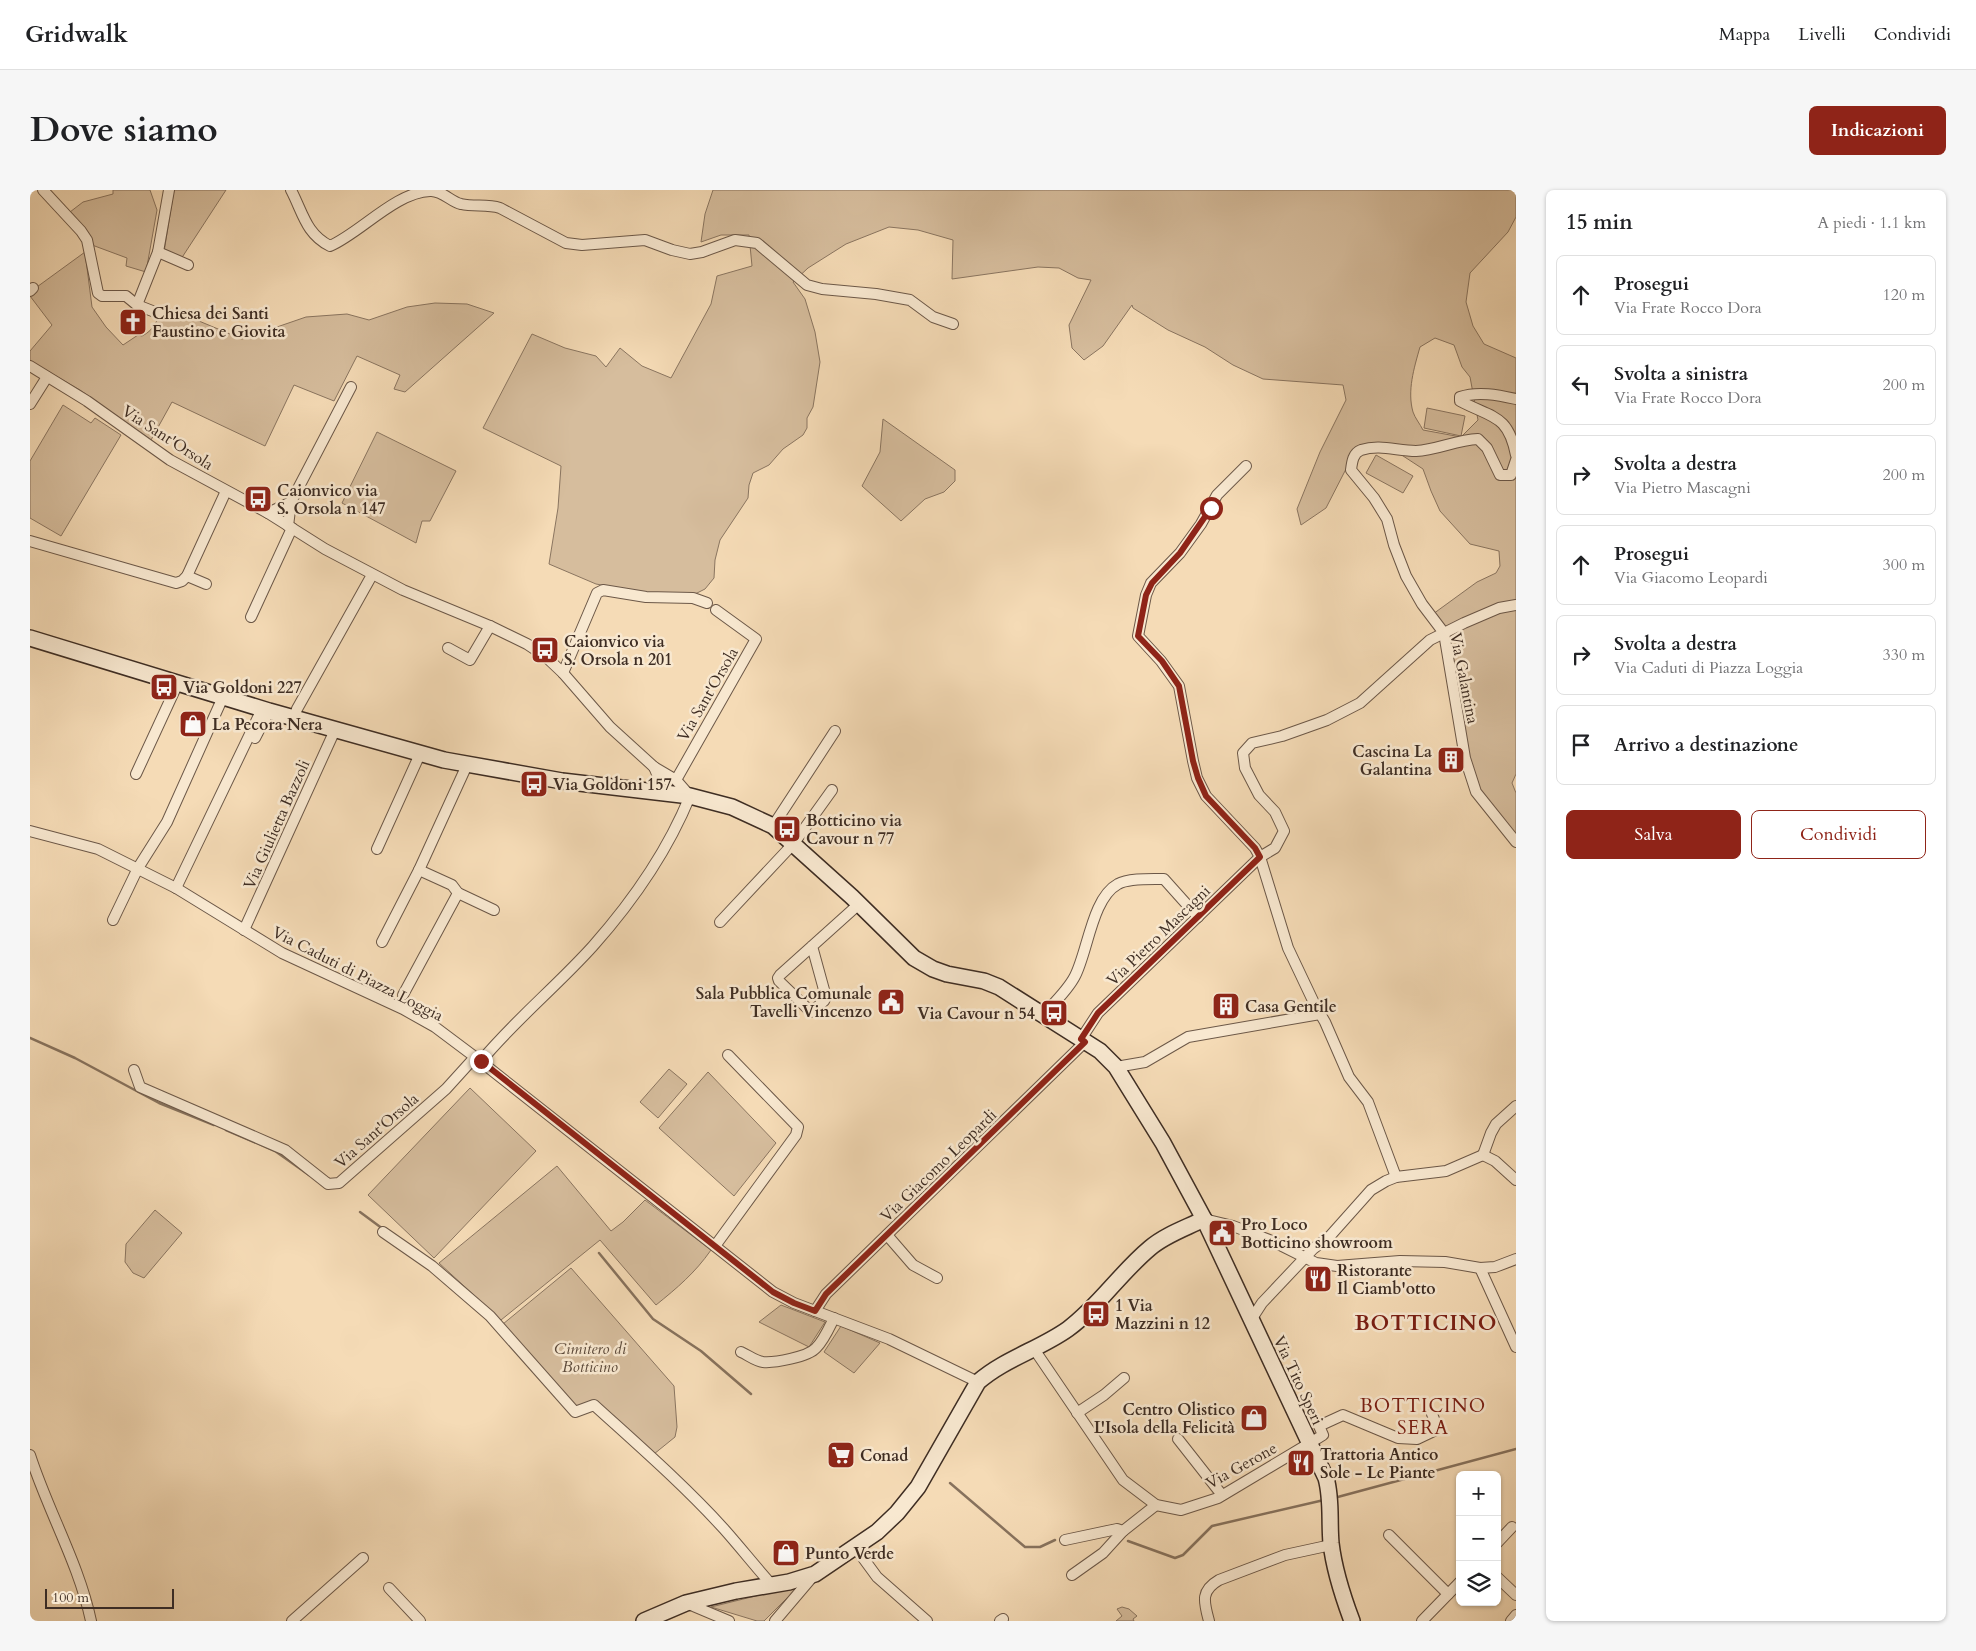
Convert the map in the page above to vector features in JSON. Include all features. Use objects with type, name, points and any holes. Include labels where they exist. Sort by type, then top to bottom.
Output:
[{"type":"street","points":[[43,190],[87,240],[98,293],[102,296],[126,296],[137,305],[160,314]]},
{"type":"street","points":[[137,305],[158,252],[169,190]]},
{"type":"street","points":[[291,190],[309,229],[318,240],[330,246],[350,236],[373,217],[404,199],[429,191],[437,192],[460,204],[500,208],[566,243],[582,245],[645,240],[672,250],[690,254],[702,252],[735,240],[757,243],[807,285],[822,289],[876,294],[910,300],[933,317],[953,324]]},
{"type":"street","points":[[158,252],[188,266]]},
{"type":"street","name":"Via Sant'Orsola","points":[[30,366],[87,401],[170,460],[268,513],[372,575],[415,596],[490,626],[527,644],[545,656],[563,673],[610,727],[654,767],[676,780],[690,796],[678,825],[619,913],[592,946],[478,1059],[339,1182],[328,1184],[285,1150],[140,1087],[134,1070]]},
{"type":"street","points":[[30,404],[47,377]]},
{"type":"street","points":[[251,617],[290,527],[291,502],[351,387]]},
{"type":"street","points":[[1516,399],[1470,394],[1460,397],[1460,401],[1488,412],[1503,422],[1513,439],[1516,455]]},
{"type":"street","name":"Via Galantina","points":[[1516,460],[1510,475],[1500,475],[1487,448],[1478,438],[1460,440],[1416,451],[1383,447],[1360,450],[1352,459],[1351,470],[1374,498],[1387,519],[1394,545],[1406,576],[1422,604],[1444,633],[1465,758],[1476,792],[1516,842]]},
{"type":"street","points":[[1246,466],[1217,495],[1201,524],[1180,553],[1152,583],[1146,595],[1138,636],[1162,661],[1179,686],[1198,778],[1206,796],[1255,848],[1260,857],[1288,948],[1325,1022],[1348,1077],[1368,1102],[1396,1177]]},
{"type":"street","points":[[30,541],[176,583],[182,581],[187,576],[226,491]]},
{"type":"street","points":[[268,513],[291,502]]},
{"type":"street","points":[[294,718],[297,709],[372,575]]},
{"type":"street","points":[[187,576],[206,584]]},
{"type":"street","points":[[563,673],[597,593],[602,590],[646,597],[693,598],[707,603]]},
{"type":"street","points":[[1444,633],[1499,608],[1516,605]]},
{"type":"street","name":"Via Sant'Orsola","points":[[676,780],[756,639],[716,610]]},
{"type":"street","points":[[448,648],[470,660],[490,626]]},
{"type":"street","name":"Via Pietro Mascagni","points":[[1083,1040],[1098,1013],[1260,857],[1275,848],[1284,831],[1275,812],[1259,795],[1245,768],[1243,753],[1252,743],[1282,736],[1327,720],[1360,703],[1430,640],[1444,633]]},
{"type":"street","name":"Via Tito Speri","points":[[30,638],[265,710],[420,754],[467,765],[562,781],[690,796],[732,807],[773,826],[794,843],[914,958],[924,965],[947,974],[999,987],[1104,1055],[1116,1067],[1163,1143],[1204,1220],[1310,1443],[1329,1489],[1331,1545],[1349,1620]]},
{"type":"street","points":[[136,774],[178,683]]},
{"type":"street","points":[[113,920],[138,868],[167,822],[223,697]]},
{"type":"street","points":[[206,837],[265,710]]},
{"type":"street","points":[[176,888],[265,710]]},
{"type":"street","name":"Via Giulietta Bazzoli","points":[[244,930],[335,730]]},
{"type":"street","points":[[773,826],[835,731]]},
{"type":"street","points":[[377,849],[420,754]]},
{"type":"street","points":[[382,942],[419,870],[467,765]]},
{"type":"street","points":[[654,767],[660,781],[658,792]]},
{"type":"street","points":[[720,922],[794,843],[832,790]]},
{"type":"street","name":"Via Caduti di Piazza Loggia","points":[[30,831],[98,849],[138,868],[176,888],[282,953],[403,1009],[435,1027],[773,1292],[794,1303],[889,1339],[978,1382]]},
{"type":"street","points":[[419,870],[452,885],[458,893],[494,910]]},
{"type":"street","points":[[1043,1015],[1074,978],[1098,910],[1105,896],[1118,884],[1138,880],[1164,879],[1198,917]]},
{"type":"street","points":[[403,995],[458,893]]},
{"type":"street","points":[[812,946],[826,997],[824,1001],[810,1012],[778,978],[812,946],[859,904]]},
{"type":"street","points":[[1116,1067],[1145,1062],[1188,1038],[1320,1014]]},
{"type":"street","name":"Via Giacomo Leopardi","points":[[815,1311],[826,1294],[1083,1040]]},
{"type":"street","points":[[715,1246],[796,1135],[798,1127],[728,1055]]},
{"type":"street","points":[[1483,1156],[1496,1124],[1516,1106]]},
{"type":"street","points":[[1251,1320],[1262,1303],[1313,1249],[1330,1236],[1371,1190],[1386,1181],[1396,1177],[1436,1173],[1483,1156],[1495,1162],[1516,1180]]},
{"type":"street","points":[[644,1621],[686,1603],[771,1584],[789,1582],[814,1574],[855,1547],[888,1522],[918,1487],[978,1382],[994,1369],[1034,1350],[1067,1330],[1088,1313],[1149,1249],[1163,1238],[1204,1220],[1233,1226],[1272,1241],[1316,1263],[1337,1266],[1400,1261],[1445,1262],[1480,1268],[1495,1267],[1515,1260]]},
{"type":"street","points":[[383,1232],[432,1266],[490,1316],[575,1412],[594,1406],[618,1427],[723,1528],[771,1584]]},
{"type":"street","points":[[887,1235],[913,1265],[937,1278]]},
{"type":"street","points":[[1480,1268],[1516,1347]]},
{"type":"street","points":[[741,1352],[760,1362],[772,1362],[796,1357],[815,1350],[825,1337],[834,1318]]},
{"type":"street","name":"Via Gerone","points":[[1034,1350],[1123,1480],[1156,1505],[1181,1510],[1222,1495],[1310,1443]]},
{"type":"street","points":[[1077,1413],[1104,1396],[1124,1378]]},
{"type":"street","points":[[1310,1443],[1323,1434],[1319,1426],[1343,1415],[1398,1438],[1417,1439],[1438,1429],[1432,1414]]},
{"type":"street","points":[[1178,1439],[1222,1495]]},
{"type":"street","points":[[30,1455],[47,1503],[86,1597],[91,1621]]},
{"type":"street","points":[[1072,1575],[1103,1553],[1123,1531],[1156,1505]]},
{"type":"street","points":[[1501,1538],[1512,1526]]},
{"type":"street","points":[[1065,1540],[1117,1529],[1123,1531]]},
{"type":"street","points":[[1389,1535],[1448,1594]]},
{"type":"street","points":[[1208,1621],[1204,1599],[1206,1591],[1212,1584],[1285,1555],[1331,1545]]},
{"type":"street","points":[[855,1547],[878,1578],[927,1621]]},
{"type":"street","points":[[292,1621],[363,1558]]},
{"type":"street","points":[[775,1621],[814,1574]]},
{"type":"street","points":[[1501,1581],[1516,1594]]},
{"type":"street","points":[[1422,1621],[1456,1586]]},
{"type":"street","points":[[389,1588],[420,1621]]},
{"type":"street","points":[[686,1603],[728,1621]]},
{"type":"street","points":[[1510,1621],[1516,1615]]},
{"type":"green space","points":[[113,190],[150,190],[157,210],[146,272],[126,266],[127,258],[92,245],[70,212],[83,202],[113,194]]},
{"type":"green space","points":[[174,190],[226,190],[181,259],[164,252]]},
{"type":"green space","points":[[713,190],[1516,190],[1516,217],[1508,232],[1470,273],[1466,302],[1473,326],[1484,344],[1516,358],[1516,774],[1512,783],[1516,793],[1516,840],[1480,790],[1469,755],[1448,637],[1433,614],[1477,582],[1496,573],[1500,566],[1499,551],[1470,544],[1440,511],[1423,469],[1397,452],[1363,446],[1346,469],[1326,508],[1301,525],[1297,509],[1320,452],[1346,400],[1343,385],[1263,379],[1233,365],[1205,347],[1168,330],[1133,308],[1132,305],[1103,346],[1084,360],[1072,348],[1069,325],[1091,280],[1078,278],[1059,268],[1038,267],[952,279],[953,240],[918,230],[889,227],[846,244],[808,268],[793,282],[805,299],[815,332],[820,362],[813,407],[807,418],[807,428],[803,435],[783,449],[769,465],[753,473],[749,485],[748,498],[720,540],[715,560],[714,578],[705,589],[693,595],[646,593],[596,584],[549,564],[558,508],[561,466],[483,428],[532,334],[565,348],[596,356],[606,367],[620,348],[642,366],[671,378],[711,304],[717,276],[752,266],[749,235],[721,235],[701,242],[705,214]],"holes":[[[1435,338],[1454,345],[1462,367],[1470,377],[1478,420],[1461,437],[1423,430],[1411,404],[1412,380],[1420,347]]]},
{"type":"green space","points":[[85,252],[92,307],[106,327],[123,345],[150,330],[156,323],[163,306],[242,339],[306,317],[347,314],[369,320],[407,307],[435,303],[467,304],[494,313],[405,392],[394,389],[400,375],[357,356],[334,401],[294,385],[265,446],[172,402],[151,440],[80,390],[30,361],[30,351],[52,325],[30,296],[30,292]]},
{"type":"green space","points":[[63,405],[91,423],[95,418],[121,435],[61,536],[30,518],[30,461]]},
{"type":"green space","points":[[1427,408],[1465,416],[1461,436],[1424,428]]},
{"type":"green space","points":[[883,419],[955,470],[955,481],[944,492],[925,499],[901,521],[862,486],[880,452]]},
{"type":"green space","points":[[377,432],[456,471],[430,521],[422,521],[416,543],[342,503]]},
{"type":"green space","points":[[1376,455],[1413,476],[1403,493],[1366,473]]},
{"type":"green space","points":[[669,1069],[687,1084],[658,1118],[640,1102]]},
{"type":"green space","points":[[708,1072],[776,1143],[734,1196],[659,1128]]},
{"type":"green space","points":[[470,1088],[536,1151],[434,1258],[368,1195]]},
{"type":"green space","points":[[557,1166],[611,1231],[645,1200],[711,1250],[692,1273],[656,1305],[600,1240],[501,1320],[439,1263]]},
{"type":"green space","points":[[155,1210],[182,1233],[144,1278],[133,1273],[125,1262],[126,1244]]},
{"type":"green space","name":"Cimitero di Botticino","points":[[571,1268],[674,1386],[677,1427],[675,1437],[654,1454],[596,1403],[575,1410],[503,1324]]},
{"type":"green space","points":[[781,1305],[825,1322],[809,1347],[759,1322]]},
{"type":"green space","points":[[841,1326],[880,1343],[854,1373],[824,1352]]},
{"type":"green space","points":[[800,1585],[764,1621],[757,1621],[711,1607]]},
{"type":"green space","points":[[1122,1607],[1129,1609],[1137,1616],[1133,1619],[1134,1621],[1116,1621],[1122,1616],[1117,1609]]},
{"type":"waterway","points":[[30,1038],[75,1058],[159,1103],[214,1125]]},
{"type":"waterway","points":[[226,1130],[275,1151],[309,1175]]},
{"type":"waterway","points":[[360,1212],[383,1229]]},
{"type":"waterway","points":[[599,1253],[653,1319],[701,1351],[751,1394]]},
{"type":"waterway","points":[[1334,1498],[1516,1449]]},
{"type":"waterway","points":[[950,1483],[1025,1547],[1040,1547],[1055,1540]]},
{"type":"waterway","points":[[1128,1541],[1175,1558],[1183,1555],[1212,1526],[1324,1500]]},
{"type":"place","name":"Chiesa dei Santi Faustino e Giovita","points":[[133,322]]},
{"type":"place","name":"Caionvico via S. Orsola n 147","points":[[258,499]]},
{"type":"place","name":"Caionvico via S. Orsola n 201","points":[[545,650]]},
{"type":"place","name":"Via Goldoni 227","points":[[164,687]]},
{"type":"place","name":"La Pecora Nera","points":[[193,724]]},
{"type":"place","name":"Cascina La Galantina","points":[[1451,760]]},
{"type":"place","name":"Via Goldoni 157","points":[[534,784]]},
{"type":"place","name":"Botticino via Cavour n 77","points":[[787,829]]},
{"type":"place","name":"Sala Pubblica Comunale Tavelli Vincenzo","points":[[891,1002]]},
{"type":"place","name":"Casa Gentile","points":[[1226,1006]]},
{"type":"place","name":"Via Cavour n 54","points":[[1054,1013]]},
{"type":"place","name":"Pro Loco Botticino showroom","points":[[1222,1233]]},
{"type":"place","name":"Ristorante Il Ciamb'otto","points":[[1318,1279]]},
{"type":"place","name":"1 Via Mazzini n 12","points":[[1096,1314]]},
{"type":"place","name":"Centro Olistico L'Isola della Felicità","points":[[1254,1418]]},
{"type":"place","name":"Conad","points":[[841,1455]]},
{"type":"place","name":"Trattoria Antico Sole - Le Piante","points":[[1301,1463]]},
{"type":"place","name":"Punto Verde","points":[[786,1553]]},
{"type":"district","name":"BOTTICINO","points":[[1426,1323]]},
{"type":"district","name":"BOTTICINO SERA","points":[[1423,1416]]},
{"type":"route","points":[[481,1061],[773,1292],[815,1311],[826,1294],[1085,1042],[1081,1039],[1098,1013],[1260,857],[1255,848],[1206,796],[1193,761],[1179,686],[1162,661],[1138,636],[1146,595],[1152,583],[1180,553],[1211,508]]}]
